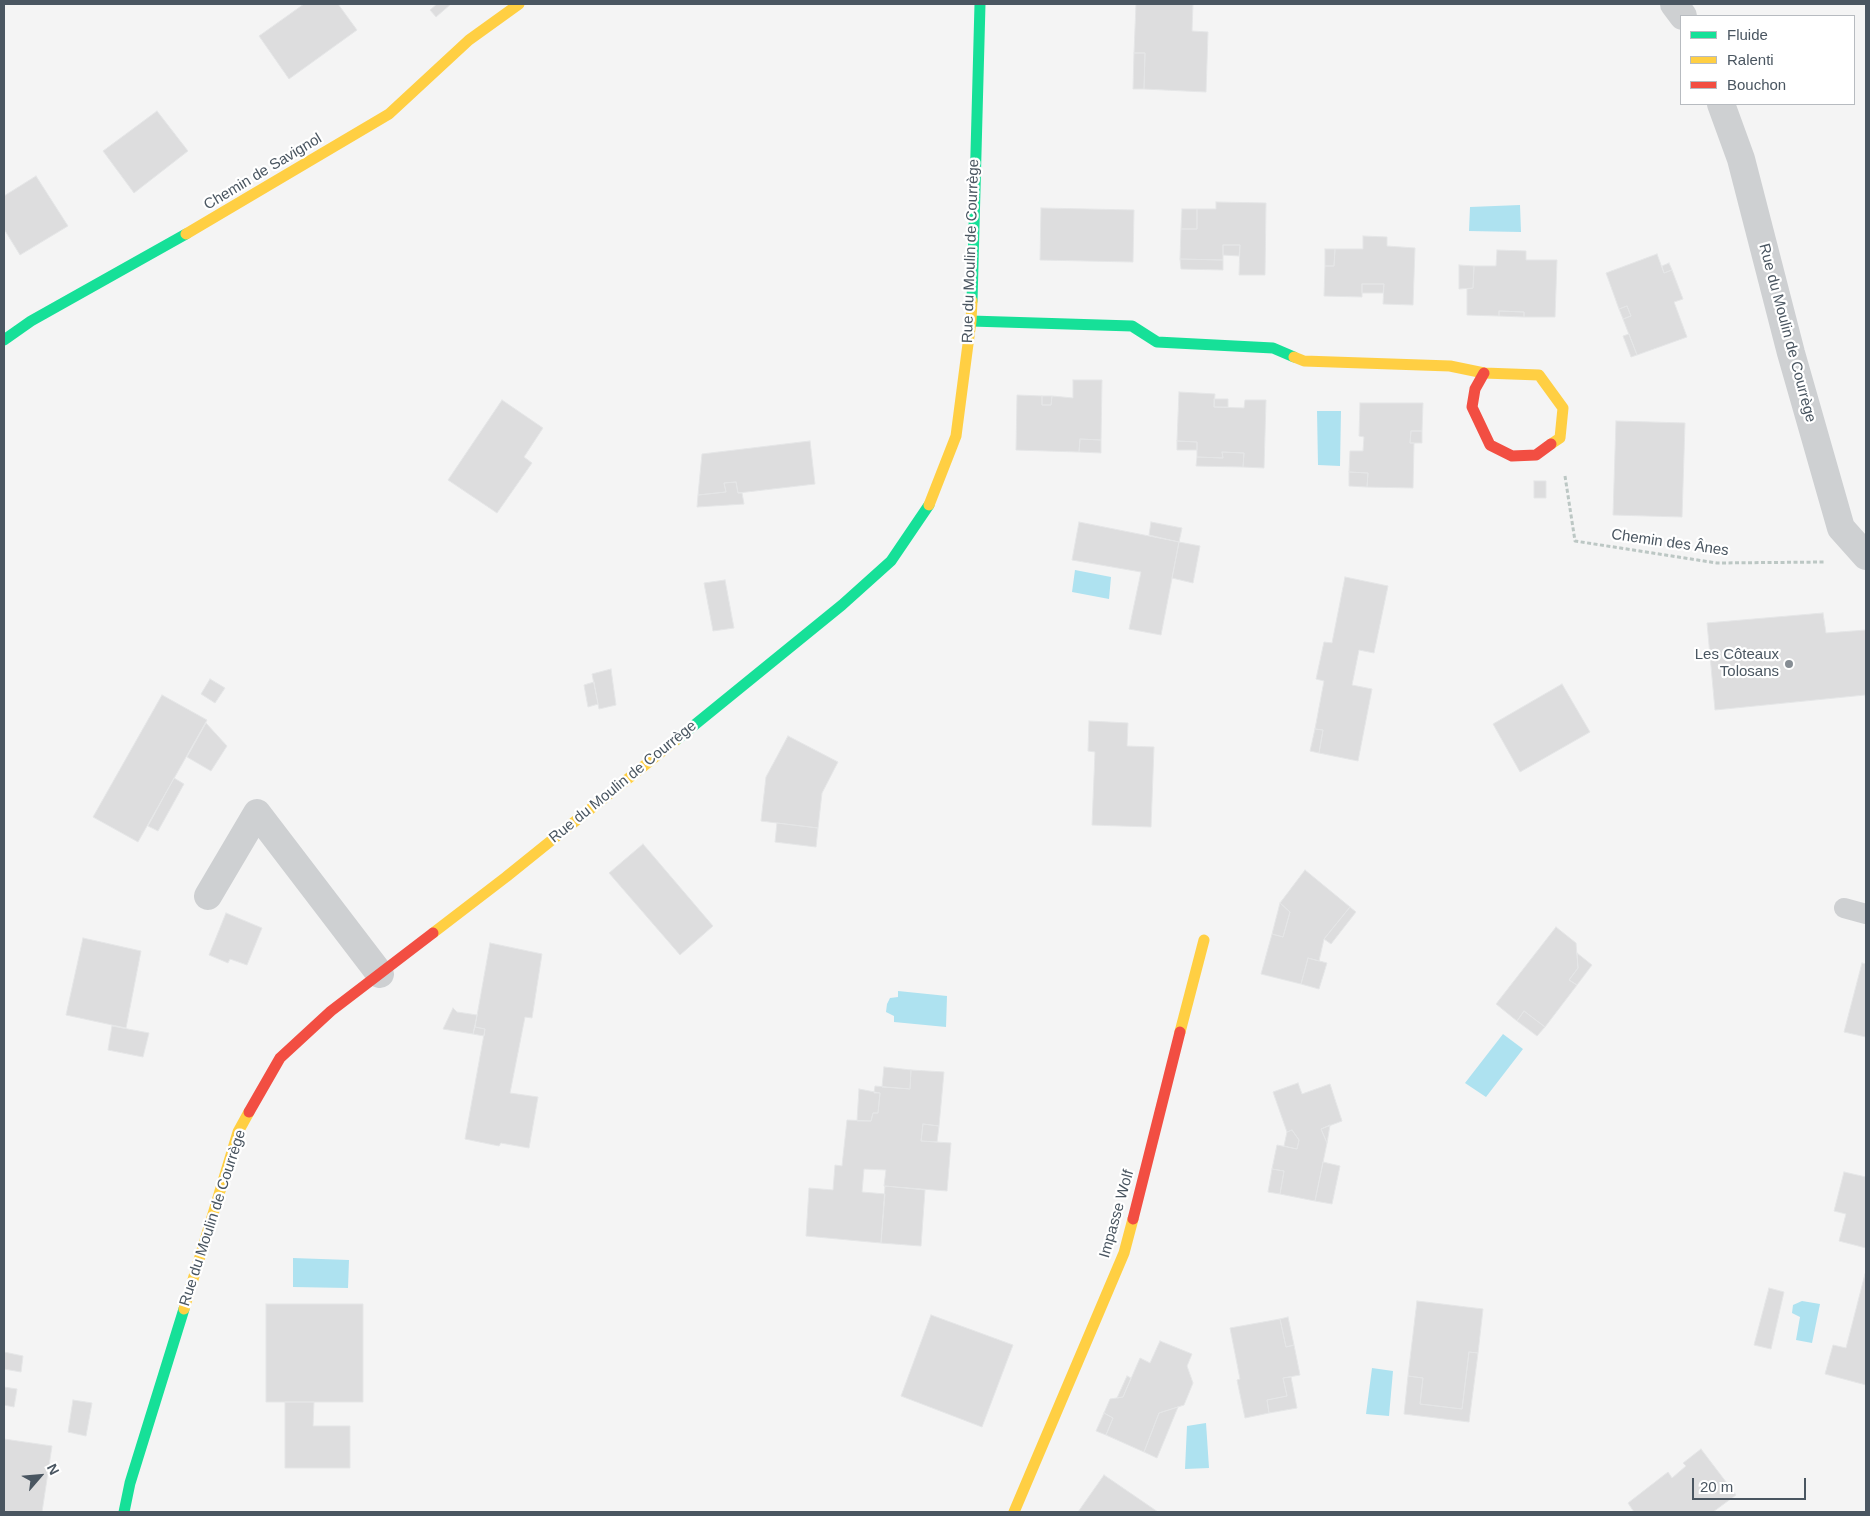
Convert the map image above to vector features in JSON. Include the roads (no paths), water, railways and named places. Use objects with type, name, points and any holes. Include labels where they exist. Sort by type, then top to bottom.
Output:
[{"type":"street","name":"Chemin de Savignol","points":[[4,340],[31,321],[173,242],[389,114],[469,40],[519,4]]},
{"type":"street","name":"Rue du Moulin de Courrège","points":[[124,1512],[130,1483],[238,1132],[280,1058],[331,1011],[506,877],[842,605],[891,561],[929,506],[956,436],[971,321],[980,4]]},
{"type":"street","points":[[1674,4],[1682,15]]},
{"type":"street","name":"Rue du Moulin de Courrège","points":[[1721,105],[1741,159],[1792,353],[1841,528],[1866,556]]},
{"type":"street","points":[[971,321],[1132,326],[1157,342],[1273,348],[1304,360],[1450,366],[1484,374],[1539,375],[1563,408],[1560,438],[1536,455],[1512,456],[1490,445],[1472,407],[1475,389],[1484,374]]},
{"type":"street","points":[[208,896],[257,813],[380,974]]},
{"type":"street","name":"Impasse Wolf","points":[[1014,1512],[1124,1253],[1204,940]]},
{"type":"lane","points":[[1844,908],[1866,914]]},
{"type":"water","points":[[1520,205],[1521,232],[1469,231],[1470,207]]},
{"type":"water","points":[[1317,411],[1341,411],[1340,466],[1318,465]]},
{"type":"water","points":[[1075,570],[1111,577],[1109,599],[1072,592]]},
{"type":"water","points":[[898,991],[947,996],[946,1027],[894,1022],[894,1016],[886,1012],[887,1004],[890,998],[898,997]]},
{"type":"water","points":[[1503,1034],[1523,1049],[1486,1097],[1465,1083]]},
{"type":"water","points":[[293,1258],[349,1260],[348,1288],[293,1287]]},
{"type":"water","points":[[1802,1301],[1820,1304],[1812,1343],[1796,1340],[1800,1317],[1792,1313],[1793,1305]]},
{"type":"water","points":[[1372,1368],[1393,1371],[1389,1416],[1366,1414]]},
{"type":"water","points":[[1206,1423],[1209,1468],[1185,1469],[1187,1426]]},
{"type":"place","name":"Les Côteaux Tolosans","points":[[1789,664]]}]
